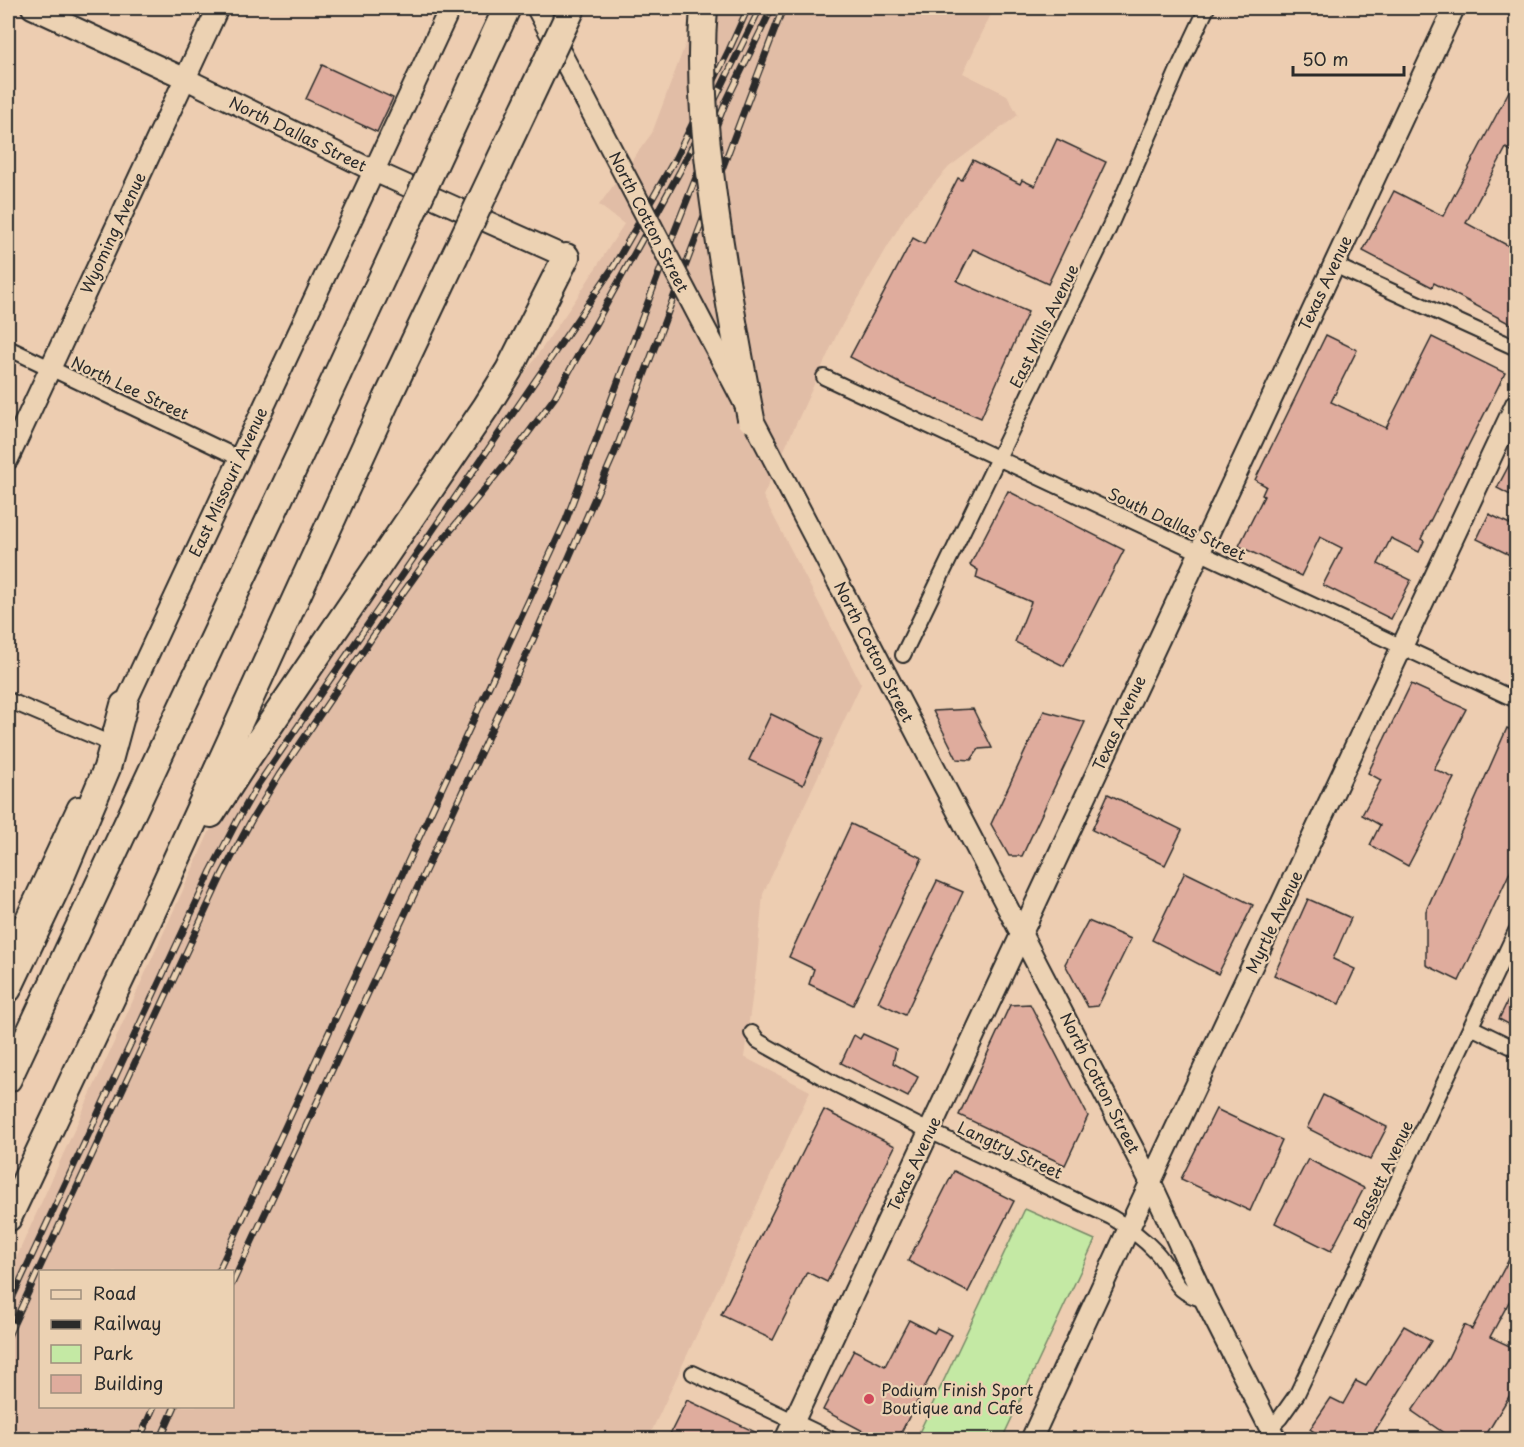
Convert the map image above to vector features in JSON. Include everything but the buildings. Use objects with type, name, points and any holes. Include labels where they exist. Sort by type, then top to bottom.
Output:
[{"type":"highway","points":[[8,1079],[507,8]]},
{"type":"highway","points":[[8,1218],[161,893],[387,399],[572,8]]},
{"type":"highway","points":[[704,8],[702,33],[706,148],[734,335],[751,419]]},
{"type":"highway","points":[[161,893],[246,760],[486,407],[509,370],[566,257]]},
{"type":"highway","points":[[8,989],[57,886],[107,768],[124,705]]},
{"type":"main road","name":"North Dallas Street","points":[[32,8],[184,78],[374,171],[566,257]]},
{"type":"main road","name":"Wyoming Avenue","points":[[8,459],[218,8]]},
{"type":"main road","name":"East Missouri Avenue","points":[[8,957],[450,8]]},
{"type":"main road","name":"North Cotton Street","points":[[537,8],[1022,933],[1151,1183],[1273,1434]]},
{"type":"main road","name":"Texas Avenue","points":[[790,1431],[1454,8]]},
{"type":"main road","name":"Myrtle Avenue","points":[[1031,1440],[1516,404]]},
{"type":"street","name":"East Mills Avenue","points":[[903,655],[1109,228],[1207,8]]},
{"type":"street","points":[[1334,265],[1516,348]]},
{"type":"street","name":"North Lee Street","points":[[8,348],[239,458]]},
{"type":"street","name":"South Dallas Street","points":[[824,377],[1516,700]]},
{"type":"street","points":[[8,700],[107,742]]},
{"type":"street","name":"Bassett Avenue","points":[[1273,1434],[1298,1394],[1516,931]]},
{"type":"street","points":[[1471,1027],[1516,1049]]},
{"type":"street","name":"Langtry Street","points":[[752,1033],[759,1041],[835,1084],[1129,1227]]},
{"type":"street","points":[[1129,1227],[1160,1257],[1180,1289],[1189,1296],[1206,1300]]},
{"type":"street","points":[[693,1373],[790,1431],[833,1440]]},
{"type":"shaded area","points":[[699,8],[994,8],[963,73],[1007,95],[1018,115],[949,167],[906,215],[838,332],[763,496],[861,684],[763,894],[756,970],[744,1057],[810,1091],[648,1439],[8,1440],[8,1276],[217,815],[353,623],[576,299],[624,224],[599,205],[652,133]]},
{"type":"green space","points":[[1025,1209],[1095,1240],[1002,1439],[916,1439]]},
{"type":"railway","points":[[8,1307],[211,871],[237,821],[257,786],[614,266],[675,159],[748,8]]},
{"type":"railway","points":[[8,1336],[222,875],[251,821],[279,775],[395,604],[428,558],[506,463],[555,397],[680,171],[760,8]]},
{"type":"railway","points":[[219,1270],[566,520],[725,104],[772,8]]},
{"type":"railway","points":[[234,1280],[529,649],[615,452],[783,8]]},
{"type":"railway","points":[[1508,8],[1516,10]]},
{"type":"railway","points":[[139,1440],[153,1408]]},
{"type":"railway","points":[[160,1440],[174,1408]]},
{"type":"place","name":"Podium Finish Sport Boutique and Cafe","points":[[869,1399]]}]
